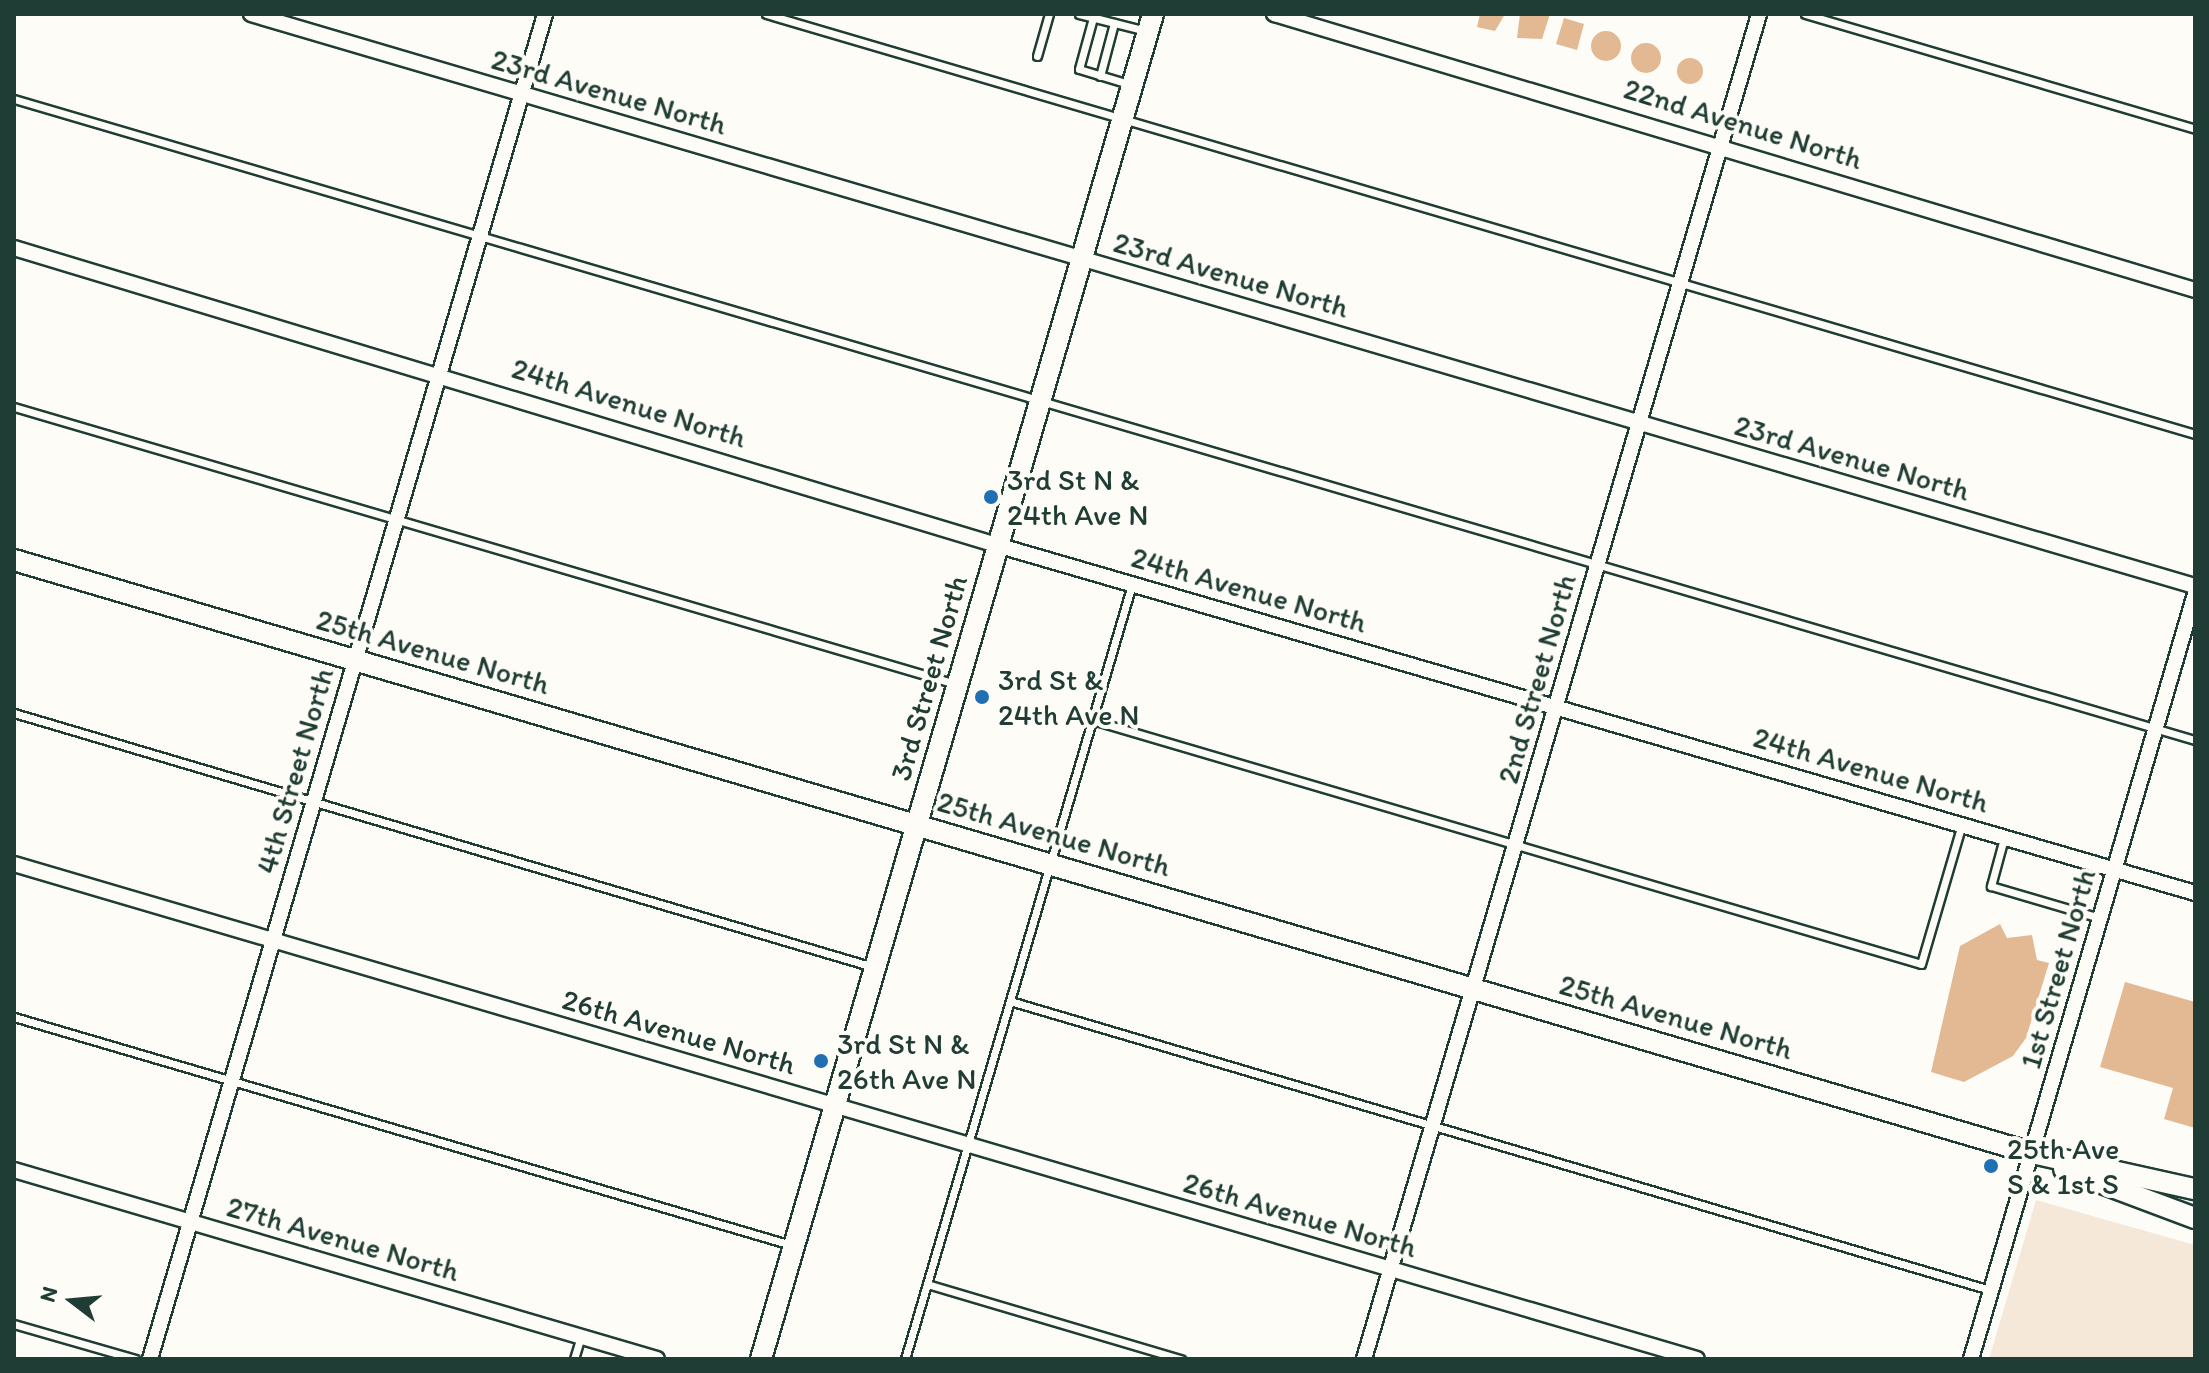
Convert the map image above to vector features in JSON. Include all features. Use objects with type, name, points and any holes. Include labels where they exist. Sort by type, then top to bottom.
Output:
[{"type":"street","name":"23rd Avenue North","points":[[251,14],[2195,586]]},
{"type":"street","name":"4th Street North","points":[[150,1359],[545,14]]},
{"type":"street","name":"22nd Avenue North","points":[[1274,14],[1721,144],[2195,290]]},
{"type":"street","name":"2nd Street North","points":[[1364,1359],[1759,14]]},
{"type":"street","name":"3rd Street North","points":[[761,1359],[1125,119],[1150,23]]},
{"type":"street","name":"24th Avenue North","points":[[14,248],[440,371],[1000,546],[2195,893]]},
{"type":"street","name":"25th Avenue North","points":[[14,560],[2032,1153],[2195,1189]]},
{"type":"street","name":"1st Street North","points":[[1971,1359],[2195,594]]},
{"type":"street","name":"26th Avenue North","points":[[14,864],[1697,1359]]},
{"type":"street","name":"25th Avenue North","points":[[2032,1153],[2195,1218]]},
{"type":"street","name":"27th Avenue North","points":[[14,1170],[657,1359]]},
{"type":"lane","points":[[766,14],[2195,434]]},
{"type":"lane","points":[[1037,56],[1049,14]]},
{"type":"lane","points":[[1079,14],[1114,23],[1150,23]]},
{"type":"lane","points":[[1805,14],[2195,129]]},
{"type":"lane","points":[[1094,16],[1079,69],[1134,86]]},
{"type":"lane","points":[[1100,76],[1114,23]]},
{"type":"lane","points":[[14,99],[2195,740]]},
{"type":"lane","points":[[14,407],[959,685]]},
{"type":"lane","points":[[905,1359],[1132,584]]},
{"type":"lane","points":[[14,713],[875,968]]},
{"type":"lane","points":[[1092,720],[1921,964],[1962,824]]},
{"type":"lane","points":[[2004,836],[1991,886],[2100,918]]},
{"type":"lane","points":[[1010,1001],[1991,1290]]},
{"type":"lane","points":[[14,1017],[794,1246]]},
{"type":"lane","points":[[927,1284],[1181,1359]]},
{"type":"lane","points":[[14,1324],[135,1359]]},
{"type":"lane","points":[[574,1359],[581,1336]]},
{"type":"shaded area","points":[[2036,1200],[2195,1245],[2195,1359],[1989,1359]]},
{"type":"building","points":[[1480,14],[1505,14],[1495,31],[1477,27]]},
{"type":"building","points":[[1520,14],[1550,14],[1542,39],[1517,38]]},
{"type":"building","points":[[1564,18],[1584,24],[1577,50],[1556,44]]},
{"type":"building","points":[[1606,31],[1617,35],[1621,46],[1617,57],[1606,61],[1595,57],[1591,46],[1595,35]]},
{"type":"building","points":[[1646,43],[1657,47],[1661,58],[1657,69],[1646,73],[1635,69],[1631,58],[1635,47]]},
{"type":"building","points":[[1690,58],[1699,62],[1703,71],[1699,80],[1690,84],[1681,80],[1677,71],[1681,62]]},
{"type":"building","points":[[2000,924],[2007,938],[2032,935],[2037,960],[2049,963],[2026,1038],[2013,1056],[1964,1082],[1931,1072],[1960,946]]},
{"type":"building","points":[[2125,982],[2195,1002],[2195,1128],[2164,1119],[2173,1088],[2100,1067]]},
{"type":"place","name":"3rd St N & 24th Ave N","points":[[991,497]]},
{"type":"place","name":"3rd St & 24th Ave N","points":[[982,697]]},
{"type":"place","name":"3rd St N & 26th Ave N","points":[[821,1061]]},
{"type":"place","name":"25th Ave S & 1st S","points":[[1991,1166]]}]
